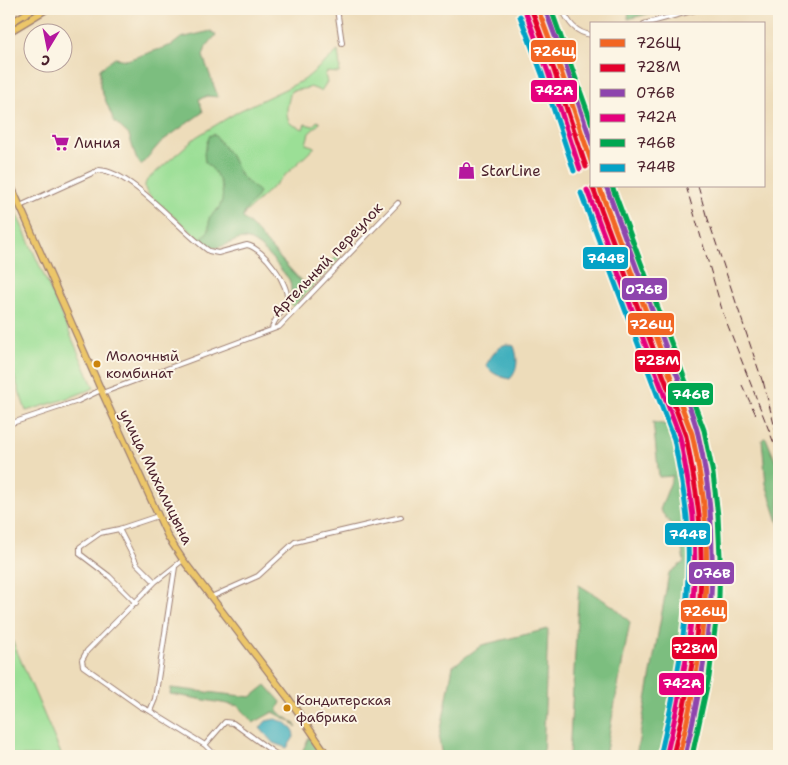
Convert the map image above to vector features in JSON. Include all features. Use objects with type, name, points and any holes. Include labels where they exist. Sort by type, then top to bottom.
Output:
[{"type":"main road","points":[[9,24],[33,9]]},
{"type":"main road","points":[[9,32],[47,9]]},
{"type":"main road","name":"улица Михалицына","points":[[9,181],[101,391],[168,537],[183,560],[289,699],[328,756]]},
{"type":"street","points":[[337,9],[342,43]]},
{"type":"street","points":[[562,9],[575,30],[590,34]]},
{"type":"street","points":[[651,22],[699,9]]},
{"type":"street","points":[[20,206],[99,170],[108,170],[118,174],[209,251],[218,253],[242,245],[254,247],[280,274],[287,294],[286,304],[275,319],[272,329]]},
{"type":"street","name":"Артельный переулок","points":[[9,424],[78,401],[279,326],[398,203]]},
{"type":"street","points":[[136,603],[109,576],[80,554],[80,547],[100,533],[119,529],[158,516]]},
{"type":"street","points":[[211,597],[258,576],[295,542],[401,517]]},
{"type":"street","points":[[119,529],[137,564],[155,582]]},
{"type":"street","points":[[183,560],[155,582],[86,651],[82,660],[83,666],[141,707],[205,745],[216,756]]},
{"type":"street","points":[[150,711],[155,699],[174,567]]},
{"type":"street","points":[[205,745],[225,722],[233,723],[280,756]]},
{"type":"green space","points":[[629,9],[665,9],[628,19]]},
{"type":"green space","points":[[211,31],[216,35],[206,47],[203,56],[218,97],[208,96],[199,99],[203,112],[161,142],[141,165],[136,158],[129,135],[114,121],[100,87],[100,69],[115,58],[127,60],[172,45],[181,38]]},
{"type":"green space","points":[[338,51],[339,73],[327,72],[325,75],[327,82],[321,91],[310,87],[291,91],[289,99],[287,117],[291,124],[303,129],[305,124],[313,126],[317,121],[320,123],[309,133],[306,144],[315,147],[245,213],[243,218],[306,286],[338,255],[341,257],[293,307],[290,302],[292,284],[270,256],[255,243],[241,239],[217,247],[208,246],[151,197],[146,191],[145,185],[147,180],[196,137],[239,111],[304,80]]},
{"type":"green space","points":[[214,134],[231,156],[241,176],[259,192],[245,211],[243,218],[304,286],[303,293],[297,300],[293,299],[289,279],[268,254],[256,244],[243,239],[215,248],[205,244],[201,239],[209,230],[209,218],[218,209],[222,197],[218,177],[205,162],[204,153],[209,136]]},
{"type":"green space","points":[[9,197],[94,388],[26,411],[9,361]]},
{"type":"green space","points":[[653,422],[682,428],[697,517],[699,586],[686,666],[668,756],[636,756],[669,573],[684,562],[680,536],[660,510],[673,476],[659,477]]},
{"type":"green space","points":[[766,438],[779,470],[779,525],[766,484],[762,440]]},
{"type":"green space","points":[[579,585],[613,606],[630,622],[605,756],[569,756]]},
{"type":"green space","points":[[548,629],[543,756],[442,756],[439,740],[453,666],[482,645]]},
{"type":"green space","points":[[9,633],[62,756],[9,756]]},
{"type":"green space","points":[[266,685],[281,702],[277,711],[294,723],[297,728],[290,721],[273,712],[253,723],[239,706],[170,694],[171,688],[251,697]]},
{"type":"green space","points":[[309,737],[321,756],[306,756],[302,752]]},
{"type":"water","points":[[507,344],[514,346],[517,359],[515,372],[510,379],[493,373],[486,365],[497,349]]},
{"type":"water","points":[[275,719],[285,722],[293,729],[294,737],[287,748],[273,743],[260,728],[266,721]]},
{"type":"railway","points":[[687,188],[723,313],[779,456]]},
{"type":"railway","points":[[699,188],[708,222]]},
{"type":"railway","points":[[707,216],[764,386]]},
{"type":"railway","points":[[763,381],[776,432]]},
{"type":"railway","points":[[742,385],[757,417]]},
{"type":"transit line","name":"726Щ","points":[[538,9],[590,158]]},
{"type":"transit line","name":"076В","points":[[545,9],[590,138]]},
{"type":"transit line","name":"746В","points":[[551,9],[590,118]]},
{"type":"transit line","name":"728М","points":[[532,11],[586,167]]},
{"type":"transit line","name":"742А","points":[[526,13],[580,169]]},
{"type":"transit line","name":"744В","points":[[520,16],[542,74],[574,171]]},
{"type":"transit line","name":"728М","points":[[593,188],[686,436],[699,515],[701,576],[696,636],[692,666],[673,755]]},
{"type":"transit line","name":"726Щ","points":[[600,188],[692,434],[702,486],[706,547],[704,607],[692,697],[679,756]]},
{"type":"transit line","name":"076В","points":[[607,188],[692,414],[706,475],[711,516],[711,596],[702,676],[685,756]]},
{"type":"transit line","name":"746В","points":[[613,188],[704,430],[713,474],[720,556],[719,597],[709,677],[692,756]]},
{"type":"transit line","name":"742А","points":[[587,190],[680,437],[693,516],[695,546],[693,606],[680,695],[667,753]]},
{"type":"transit line","name":"744В","points":[[581,193],[674,439],[687,518],[688,577],[683,636],[674,694],[661,752]]},
{"type":"place","name":"Линия","points":[[60,143]]},
{"type":"place","name":"StarLine","points":[[467,171]]},
{"type":"place","name":"Молочный комбинат","points":[[97,364]]},
{"type":"place","name":"Кондитерская фабрика","points":[[287,708]]}]
